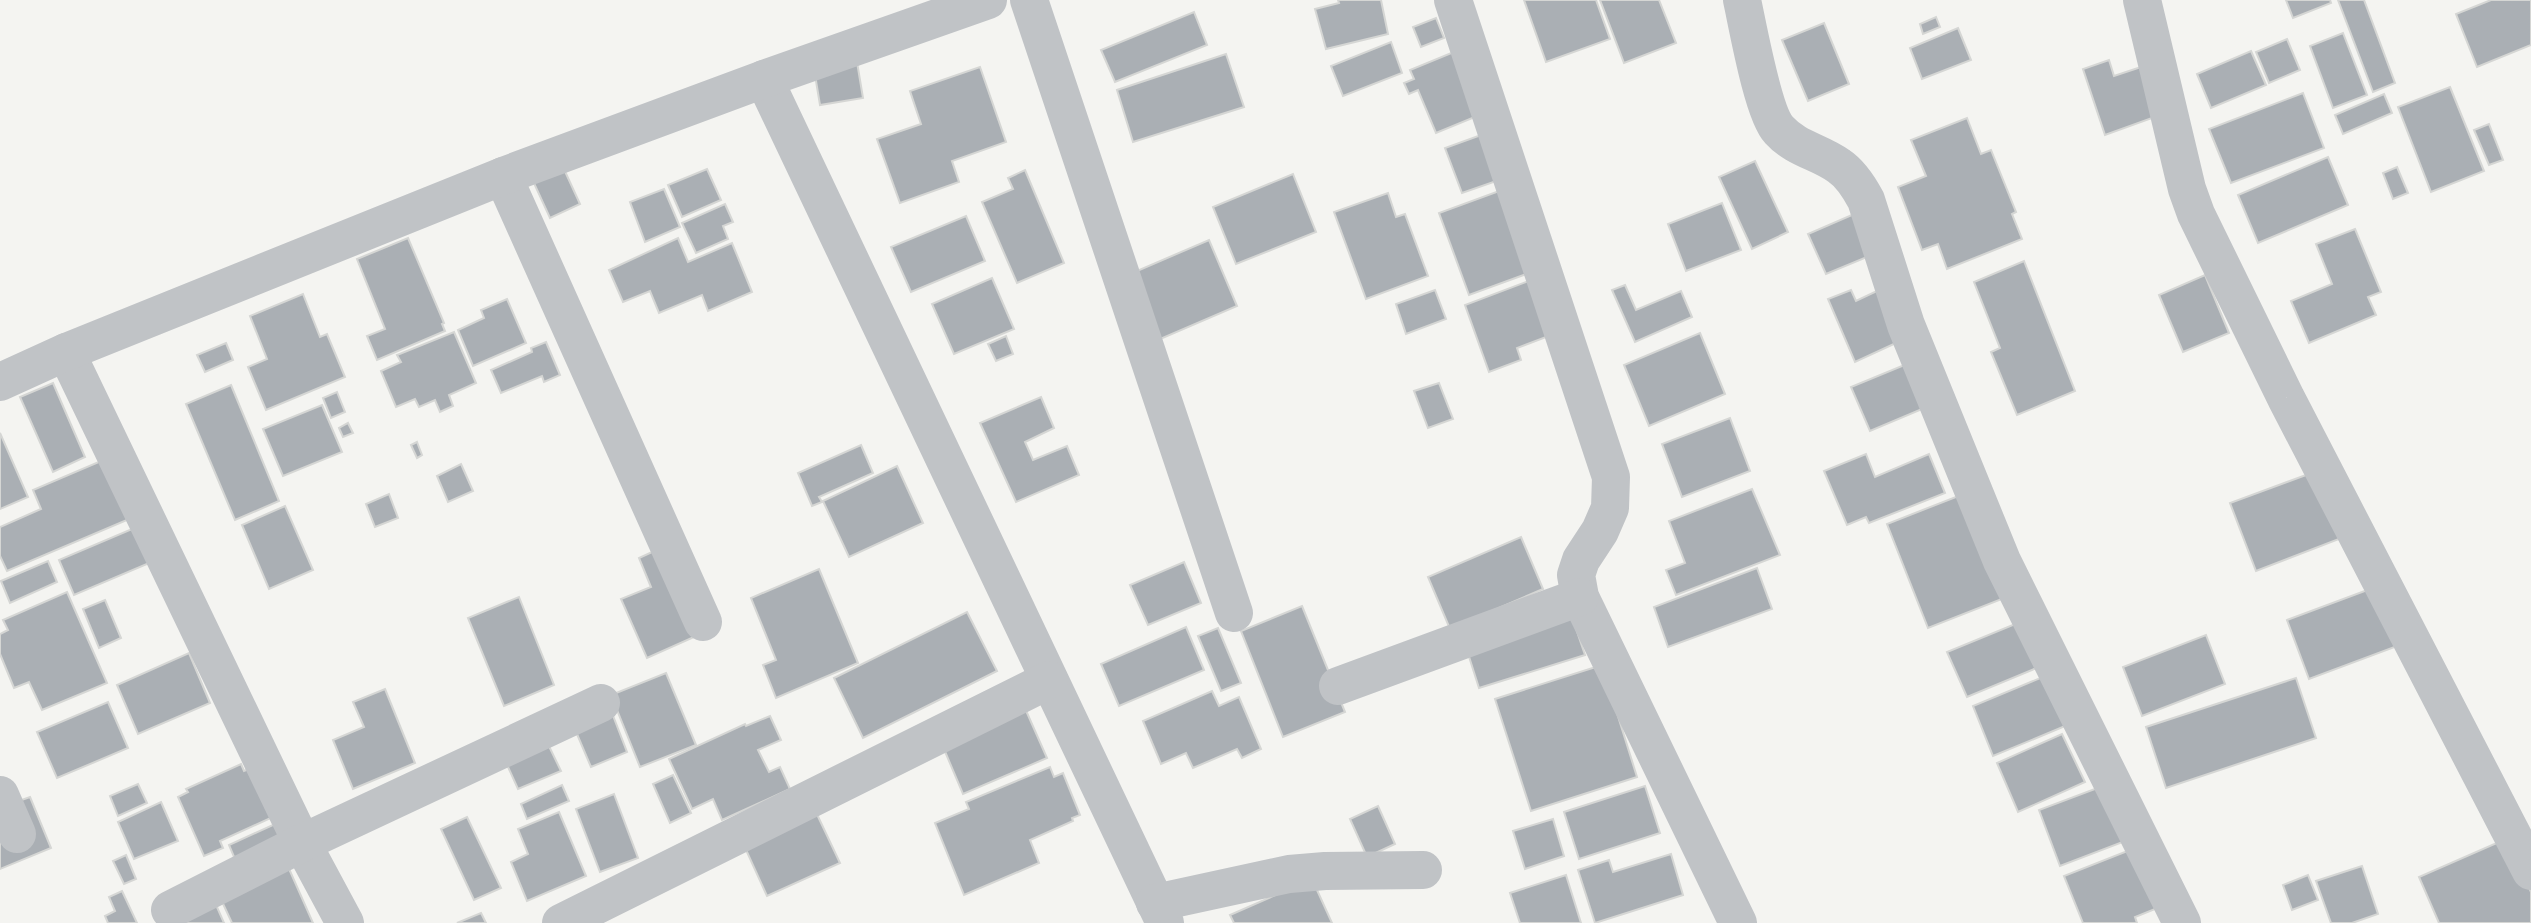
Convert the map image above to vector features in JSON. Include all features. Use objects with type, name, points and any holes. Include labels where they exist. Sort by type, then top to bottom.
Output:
[{"type":"street","points":[[0,382],[66,352],[503,176],[764,79],[988,0]]},
{"type":"street","points":[[1028,0],[1234,613]]},
{"type":"street","points":[[1452,0],[1611,477],[1610,508],[1600,531],[1580,560],[1576,575],[1580,597],[1738,923]]},
{"type":"street","points":[[1742,0],[1763,91],[1776,128],[1804,149],[1840,166],[1855,182],[1866,200],[1906,325],[2003,561],[2182,923]]},
{"type":"street","points":[[2141,0],[2186,189],[2196,214],[2286,397],[2531,871]]},
{"type":"street","points":[[764,79],[1160,913],[1289,874],[1423,870]]},
{"type":"street","points":[[503,176],[703,622]]},
{"type":"street","points":[[66,352],[302,843],[345,923]]},
{"type":"street","points":[[1338,686],[1580,597]]},
{"type":"street","points":[[561,923],[1049,680]]},
{"type":"street","points":[[170,910],[302,843],[601,703]]},
{"type":"street","points":[[0,794],[17,834]]},
{"type":"building","points":[[1338,0],[1381,0],[1388,34],[1326,49],[1315,9],[1339,3]]},
{"type":"building","points":[[1524,0],[1596,0],[1610,39],[1546,62]]},
{"type":"building","points":[[1600,0],[1659,0],[1676,43],[1624,63]]},
{"type":"building","points":[[2286,0],[2330,0],[2331,3],[2293,18]]},
{"type":"building","points":[[2338,0],[2364,0],[2395,83],[2373,92]]},
{"type":"building","points":[[2491,0],[2531,0],[2531,45],[2477,67],[2456,14]]},
{"type":"building","points":[[1194,12],[1207,45],[1115,82],[1101,50]]},
{"type":"building","points":[[1936,17],[1940,27],[1923,34],[1920,24]]},
{"type":"building","points":[[1436,18],[1444,38],[1421,47],[1413,27]]},
{"type":"building","points":[[1824,23],[1849,84],[1808,101],[1782,40]]},
{"type":"building","points":[[1958,28],[1971,60],[1922,79],[1910,48]]},
{"type":"building","points":[[2343,33],[2367,95],[2333,108],[2310,46]]},
{"type":"building","points":[[2287,39],[2300,70],[2269,83],[2256,52]]},
{"type":"building","points":[[1391,42],[1402,73],[1343,96],[1331,66]]},
{"type":"building","points":[[1461,49],[1487,112],[1436,133],[1418,90],[1409,94],[1404,83],[1414,79],[1410,70]]},
{"type":"building","points":[[2251,51],[2266,85],[2211,108],[2197,74]]},
{"type":"building","points":[[1226,54],[1244,107],[1133,142],[1117,90]]},
{"type":"building","points":[[2109,60],[2114,76],[2150,64],[2166,113],[2105,135],[2083,69]]},
{"type":"building","points":[[857,62],[863,98],[820,105],[814,69]]},
{"type":"building","points":[[980,67],[1006,142],[952,161],[959,182],[900,203],[877,139],[921,124],[910,91]]},
{"type":"building","points":[[2450,87],[2484,171],[2431,192],[2398,107]]},
{"type":"building","points":[[2303,93],[2324,148],[2231,183],[2209,129]]},
{"type":"building","points":[[2384,94],[2392,113],[2343,134],[2335,115]]},
{"type":"building","points":[[1967,118],[1981,154],[1991,150],[2016,212],[2012,214],[2022,239],[1947,269],[1938,244],[1922,250],[1898,187],[1926,176],[1911,140]]},
{"type":"building","points":[[2489,124],[2503,160],[2489,165],[2474,130]]},
{"type":"building","points":[[1492,131],[1508,177],[1462,193],[1445,148]]},
{"type":"building","points":[[2328,157],[2348,205],[2258,243],[2238,195]]},
{"type":"building","points":[[1755,161],[1788,232],[1752,249],[1719,177]]},
{"type":"building","points":[[563,167],[580,204],[550,218],[533,181]]},
{"type":"building","points":[[2397,167],[2408,193],[2393,199],[2383,173]]},
{"type":"building","points":[[707,169],[721,200],[682,217],[668,185]]},
{"type":"building","points":[[1025,170],[1064,263],[1017,283],[982,202],[1013,189],[1008,178]]},
{"type":"building","points":[[1293,174],[1316,232],[1236,264],[1213,207]]},
{"type":"building","points":[[1510,187],[1540,269],[1469,295],[1439,213]]},
{"type":"building","points":[[664,189],[680,227],[645,242],[630,202]]},
{"type":"building","points":[[1388,193],[1396,217],[1405,214],[1428,276],[1366,299],[1334,212]]},
{"type":"building","points":[[1722,203],[1741,250],[1686,271],[1668,224]]},
{"type":"building","points":[[725,204],[733,222],[723,226],[728,239],[696,253],[682,223]]},
{"type":"building","points":[[1861,211],[1879,252],[1826,274],[1808,234]]},
{"type":"building","points":[[966,216],[985,261],[911,292],[891,247]]},
{"type":"building","points":[[2355,229],[2381,292],[2368,297],[2376,315],[2309,343],[2291,301],[2332,284],[2316,244]]},
{"type":"building","points":[[408,238],[445,331],[377,360],[367,336],[385,329],[357,259]]},
{"type":"building","points":[[678,238],[688,262],[732,243],[752,292],[708,311],[702,295],[659,313],[650,291],[623,302],[609,270]]},
{"type":"building","points":[[1209,240],[1237,306],[1158,340],[1130,274]]},
{"type":"building","points":[[2024,261],[2075,391],[2017,415],[1991,352],[2000,348],[1974,282]]},
{"type":"building","points":[[2205,275],[2229,333],[2183,352],[2159,295]]},
{"type":"building","points":[[1542,276],[1562,331],[1517,348],[1521,360],[1489,372],[1465,305]]},
{"type":"building","points":[[992,278],[1014,329],[954,354],[932,304]]},
{"type":"building","points":[[1625,285],[1636,310],[1681,291],[1692,317],[1635,342],[1612,290]]},
{"type":"building","points":[[1881,289],[1909,337],[1855,362],[1828,299],[1851,290],[1856,301]]},
{"type":"building","points":[[1435,290],[1446,319],[1406,334],[1396,304]]},
{"type":"building","points":[[303,294],[320,337],[327,334],[345,377],[266,410],[248,367],[267,359],[250,316]]},
{"type":"building","points":[[507,299],[526,343],[473,366],[458,330],[484,318],[481,310]]},
{"type":"building","points":[[454,332],[476,383],[449,395],[453,406],[440,412],[435,400],[419,407],[415,399],[396,407],[381,371],[401,362],[397,355]]},
{"type":"building","points":[[1700,333],[1725,394],[1649,426],[1624,365]]},
{"type":"building","points":[[1006,336],[1013,354],[996,361],[988,344]]},
{"type":"building","points":[[546,342],[560,375],[544,382],[542,376],[501,393],[491,370],[532,352],[531,348]]},
{"type":"building","points":[[226,343],[233,360],[205,372],[197,355]]},
{"type":"building","points":[[1914,361],[1934,404],[1870,431],[1851,387]]},
{"type":"building","points":[[53,383],[85,457],[53,472],[20,397]]},
{"type":"building","points":[[1439,383],[1453,419],[1428,428],[1414,391]]},
{"type":"building","points":[[231,385],[279,501],[235,520],[186,404]]},
{"type":"building","points":[[337,392],[345,412],[331,418],[323,398]]},
{"type":"building","points":[[1041,397],[1054,428],[1025,442],[1033,460],[1067,446],[1079,475],[1016,502],[980,423]]},
{"type":"building","points":[[322,405],[342,452],[283,476],[263,429]]},
{"type":"building","points":[[1730,418],[1750,471],[1682,497],[1662,444]]},
{"type":"building","points":[[348,423],[353,433],[343,437],[339,428]]},
{"type":"building","points":[[0,433],[28,497],[0,509]]},
{"type":"building","points":[[417,442],[422,455],[417,458],[411,445]]},
{"type":"building","points":[[861,445],[873,473],[819,497],[822,502],[812,506],[798,473]]},
{"type":"building","points":[[1866,454],[1875,477],[1929,454],[1945,493],[1869,523],[1866,517],[1847,525],[1824,471]]},
{"type":"building","points":[[108,458],[134,517],[7,571],[0,556],[0,527],[41,509],[33,490]]},
{"type":"building","points":[[461,464],[473,491],[448,502],[437,476]]},
{"type":"building","points":[[897,466],[923,523],[849,557],[823,501]]},
{"type":"building","points":[[2314,472],[2339,539],[2256,571],[2230,503]]},
{"type":"building","points":[[1752,489],[1780,555],[1676,595],[1666,570],[1685,563],[1669,521]]},
{"type":"building","points":[[1966,493],[2007,597],[1928,628],[1887,524]]},
{"type":"building","points":[[389,494],[398,518],[375,527],[366,504]]},
{"type":"building","points":[[285,506],[313,570],[269,589],[242,525]]},
{"type":"building","points":[[139,526],[154,561],[74,595],[59,560]]},
{"type":"building","points":[[1521,537],[1543,589],[1450,629],[1428,577]]},
{"type":"building","points":[[665,546],[703,633],[647,658],[621,599],[651,587],[639,558]]},
{"type":"building","points":[[48,561],[57,582],[10,603],[1,581]]},
{"type":"building","points":[[1184,562],[1201,603],[1148,625],[1130,585]]},
{"type":"building","points":[[1757,568],[1772,609],[1668,647],[1654,607]]},
{"type":"building","points":[[819,569],[858,663],[776,698],[763,665],[776,660],[751,598]]},
{"type":"building","points":[[2378,586],[2400,645],[2309,679],[2287,620]]},
{"type":"building","points":[[67,592],[107,683],[42,710],[29,682],[14,688],[0,654],[0,634],[8,630],[3,620]]},
{"type":"building","points":[[519,597],[554,685],[504,706],[468,618]]},
{"type":"building","points":[[105,600],[121,638],[99,648],[83,609]]},
{"type":"building","points":[[1302,606],[1345,712],[1283,737],[1241,631]]},
{"type":"building","points":[[1569,608],[1585,655],[1479,688],[1464,641]]},
{"type":"building","points":[[967,612],[997,671],[863,738],[834,678]]},
{"type":"building","points":[[2020,622],[2039,667],[1967,697],[1947,652]]},
{"type":"building","points":[[1186,627],[1204,670],[1119,706],[1101,664]]},
{"type":"building","points":[[1218,628],[1241,683],[1221,691],[1198,636]]},
{"type":"building","points":[[2206,635],[2225,684],[2142,716],[2123,667]]},
{"type":"building","points":[[189,653],[210,703],[138,734],[117,685]]},
{"type":"building","points":[[1602,665],[1637,777],[1531,811],[1495,699]]},
{"type":"building","points":[[666,673],[696,745],[640,767],[611,695]]},
{"type":"building","points":[[2050,674],[2070,724],[1993,756],[1973,706]]},
{"type":"building","points":[[2296,678],[2316,738],[2166,788],[2146,727]]},
{"type":"building","points":[[385,689],[415,763],[353,789],[333,740],[364,727],[353,702]]},
{"type":"building","points":[[1212,691],[1219,706],[1239,697],[1261,749],[1242,758],[1237,749],[1193,768],[1186,753],[1161,764],[1143,721]]},
{"type":"building","points":[[108,702],[128,748],[57,778],[37,732]]},
{"type":"building","points":[[1024,706],[1047,758],[963,794],[941,742]]},
{"type":"building","points":[[612,713],[627,752],[591,767],[574,727]]},
{"type":"building","points":[[770,716],[781,740],[758,750],[769,772],[780,767],[790,789],[722,820],[713,799],[692,809],[669,759],[745,724],[746,726]]},
{"type":"building","points":[[2062,734],[2085,782],[2018,812],[1997,763]]},
{"type":"building","points":[[546,740],[561,771],[518,789],[504,758]]},
{"type":"building","points":[[241,764],[244,771],[261,764],[273,817],[220,841],[223,848],[204,856],[178,797],[188,792],[186,789]]},
{"type":"building","points":[[1050,767],[1054,777],[1063,773],[1080,815],[1072,818],[1073,821],[1030,840],[1039,863],[964,895],[935,823],[969,809],[966,802]]},
{"type":"building","points":[[673,775],[691,813],[670,823],[653,784]]},
{"type":"building","points":[[138,784],[147,803],[118,816],[110,796]]},
{"type":"building","points":[[2108,784],[2128,840],[2060,866],[2039,810]]},
{"type":"building","points":[[562,785],[569,801],[527,819],[521,804]]},
{"type":"building","points":[[1645,786],[1660,833],[1579,859],[1564,812]]},
{"type":"building","points":[[614,794],[638,858],[600,872],[576,809]]},
{"type":"building","points":[[30,797],[51,848],[0,869],[0,817],[13,803]]},
{"type":"building","points":[[161,802],[178,841],[134,859],[118,822]]},
{"type":"building","points":[[1378,806],[1395,844],[1367,857],[1350,819]]},
{"type":"building","points":[[814,808],[840,863],[767,896],[742,841]]},
{"type":"building","points":[[559,812],[586,876],[527,901],[511,862],[528,854],[518,829]]},
{"type":"building","points":[[467,817],[501,888],[474,900],[441,829]]},
{"type":"building","points":[[1553,819],[1564,856],[1525,869],[1513,831]]},
{"type":"building","points":[[275,824],[283,842],[237,864],[229,845]]},
{"type":"building","points":[[2508,838],[2531,892],[2531,923],[2439,923],[2419,877]]},
{"type":"building","points":[[2140,846],[2165,905],[2135,917],[2137,923],[2083,923],[2064,876]]},
{"type":"building","points":[[1671,854],[1683,895],[1595,923],[1578,870],[1609,860],[1613,872]]},
{"type":"building","points":[[126,855],[136,879],[124,884],[113,861]]},
{"type":"building","points":[[286,862],[313,923],[232,923],[218,893]]},
{"type":"building","points":[[2362,866],[2378,914],[2352,923],[2331,923],[2316,881]]},
{"type":"building","points":[[1566,875],[1581,923],[1520,923],[1510,893]]},
{"type":"building","points":[[2308,875],[2318,900],[2292,910],[2283,885]]},
{"type":"building","points":[[1312,879],[1332,923],[1234,923],[1230,915]]},
{"type":"building","points":[[122,891],[137,923],[108,923],[105,916],[115,911],[109,897]]},
{"type":"building","points":[[213,898],[224,923],[170,923]]},
{"type":"building","points":[[481,913],[486,923],[457,923]]}]
